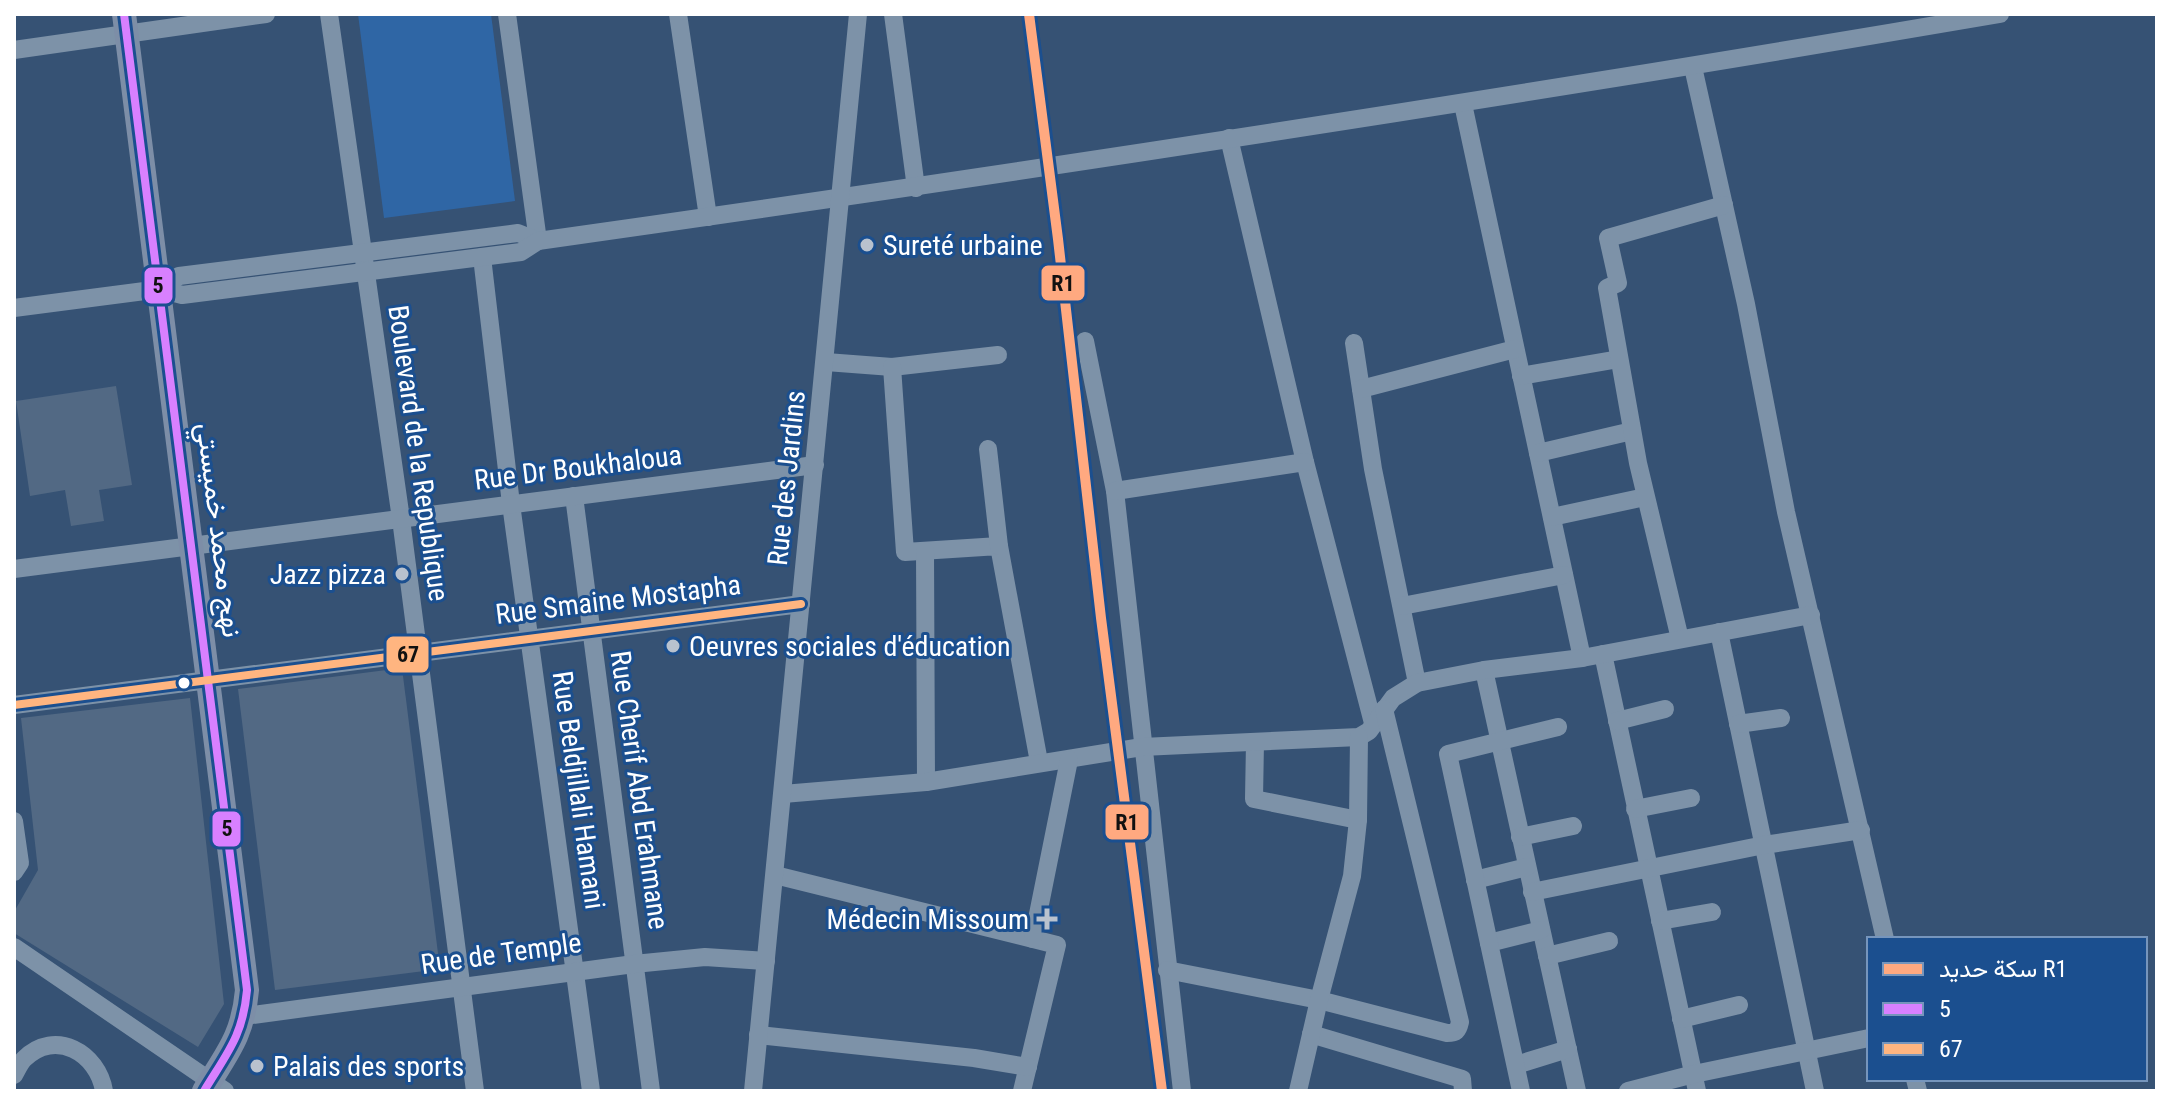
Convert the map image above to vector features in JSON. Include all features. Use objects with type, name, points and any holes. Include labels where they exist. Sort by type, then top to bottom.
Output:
[{"type":"main road","name":"نهج محمد خميستي","points":[[126,23],[247,990],[245,1016],[213,1088]]},
{"type":"street","points":[[14,50],[126,23],[266,14]]},
{"type":"street","name":"Boulevard de la Republique","points":[[329,14],[401,519],[475,1091]]},
{"type":"street","points":[[507,14],[538,241]]},
{"type":"street","points":[[678,14],[708,217]]},
{"type":"street","name":"Rue des Jardins","points":[[753,1091],[858,14]]},
{"type":"street","points":[[893,14],[916,188]]},
{"type":"street","points":[[14,308],[160,289],[182,295],[521,252],[538,241],[916,188],[1463,104],[2000,14]]},
{"type":"street","points":[[1693,67],[1746,304],[1786,512],[1885,937]]},
{"type":"street","points":[[1463,104],[1582,658]]},
{"type":"street","points":[[1167,970],[1319,1000],[1447,1033],[1455,1033],[1460,1022],[1378,716],[1305,462],[1229,138]]},
{"type":"street","points":[[1680,639],[1645,497],[1619,359],[1607,288],[1618,283],[1608,238],[1724,205]]},
{"type":"street","points":[[160,289],[179,276],[364,251],[518,233],[538,241]]},
{"type":"street","name":"Rue Beldjillali Hamani","points":[[482,257],[511,504],[591,1091]]},
{"type":"street","points":[[1085,341],[1115,491],[1182,1091]]},
{"type":"street","points":[[1354,343],[1373,469],[1417,683]]},
{"type":"street","points":[[1361,389],[1515,349]]},
{"type":"street","points":[[826,362],[892,367],[998,355]]},
{"type":"street","points":[[1521,376],[1619,359]]},
{"type":"street","points":[[892,367],[905,552],[999,546]]},
{"type":"street","points":[[1538,453],[1632,431]]},
{"type":"street","points":[[988,449],[999,546],[1039,762]]},
{"type":"street","points":[[1115,491],[1305,462]]},
{"type":"street","name":"Rue Dr Boukhaloua","points":[[14,569],[815,465]]},
{"type":"street","name":"Rue Cherif Abd Erahmane","points":[[574,496],[651,1091]]},
{"type":"street","points":[[1552,517],[1645,497]]},
{"type":"street","points":[[925,551],[926,782]]},
{"type":"street","points":[[1402,606],[1564,575]]},
{"type":"street","name":"Rue Smaine Mostapha","points":[[14,705],[801,604]]},
{"type":"street","points":[[783,794],[926,782],[1142,747],[1359,737],[1369,731],[1393,698],[1417,683],[1484,670],[1582,658],[1811,615]]},
{"type":"street","points":[[1719,632],[1815,1091]]},
{"type":"street","points":[[1603,654],[1695,1083]]},
{"type":"street","points":[[1484,670],[1577,1091]]},
{"type":"street","points":[[1617,721],[1665,709]]},
{"type":"street","points":[[1738,724],[1781,718]]},
{"type":"street","points":[[1521,1091],[1448,754],[1558,727]]},
{"type":"street","points":[[1298,1091],[1352,876],[1358,820],[1359,737]]},
{"type":"street","points":[[1255,742],[1254,799],[1358,820]]},
{"type":"street","points":[[1033,939],[1069,760]]},
{"type":"street","points":[[1635,809],[1691,798]]},
{"type":"street","points":[[14,821],[20,863],[14,872]]},
{"type":"street","points":[[1520,837],[1573,826]]},
{"type":"street","points":[[1532,892],[1764,845],[1861,830]]},
{"type":"street","points":[[1475,880],[1527,867]]},
{"type":"street","points":[[775,875],[1057,945],[1022,1091]]},
{"type":"street","points":[[1660,921],[1712,912]]},
{"type":"street","points":[[1489,943],[1541,930]]},
{"type":"street","points":[[1547,956],[1609,941]]},
{"type":"street","points":[[14,947],[213,1088]]},
{"type":"street","name":"Rue de Temple","points":[[245,1016],[634,964],[705,957],[766,961]]},
{"type":"street","points":[[1681,1019],[1739,1005]]},
{"type":"street","points":[[1311,1034],[1462,1079],[1463,1091]]},
{"type":"street","points":[[758,1035],[974,1058],[1028,1067]]},
{"type":"street","points":[[1628,1091],[1695,1083],[1807,1050],[1867,1038]]},
{"type":"street","points":[[14,1075],[24,1058],[44,1047],[67,1046],[88,1056],[101,1075],[104,1091]]},
{"type":"street","points":[[1516,1065],[1568,1049]]},
{"type":"shaded area","points":[[358,14],[491,14],[515,201],[384,218]]},
{"type":"building","points":[[116,386],[132,485],[99,490],[104,521],[71,526],[65,490],[30,496],[16,401]]},
{"type":"building","points":[[402,668],[440,969],[275,990],[238,689]]},
{"type":"building","points":[[190,698],[224,1004],[198,1047],[14,933],[14,912],[38,870],[21,718]]},
{"type":"rail line","name":"R1","points":[[1029,14],[1101,618],[1162,1091]]},
{"type":"transit line","name":"5","points":[[124,14],[247,990],[238,1032],[204,1091]]},
{"type":"transit line","name":"67","points":[[14,705],[801,604]]},
{"type":"place","name":"Sureté urbaine","points":[[867,245]]},
{"type":"place","name":"Jazz pizza","points":[[402,574]]},
{"type":"place","name":"Oeuvres sociales d'éducation","points":[[673,646]]},
{"type":"place","name":"Médecin Missoum","points":[[1047,919]]},
{"type":"place","name":"Palais des sports","points":[[257,1066]]}]
